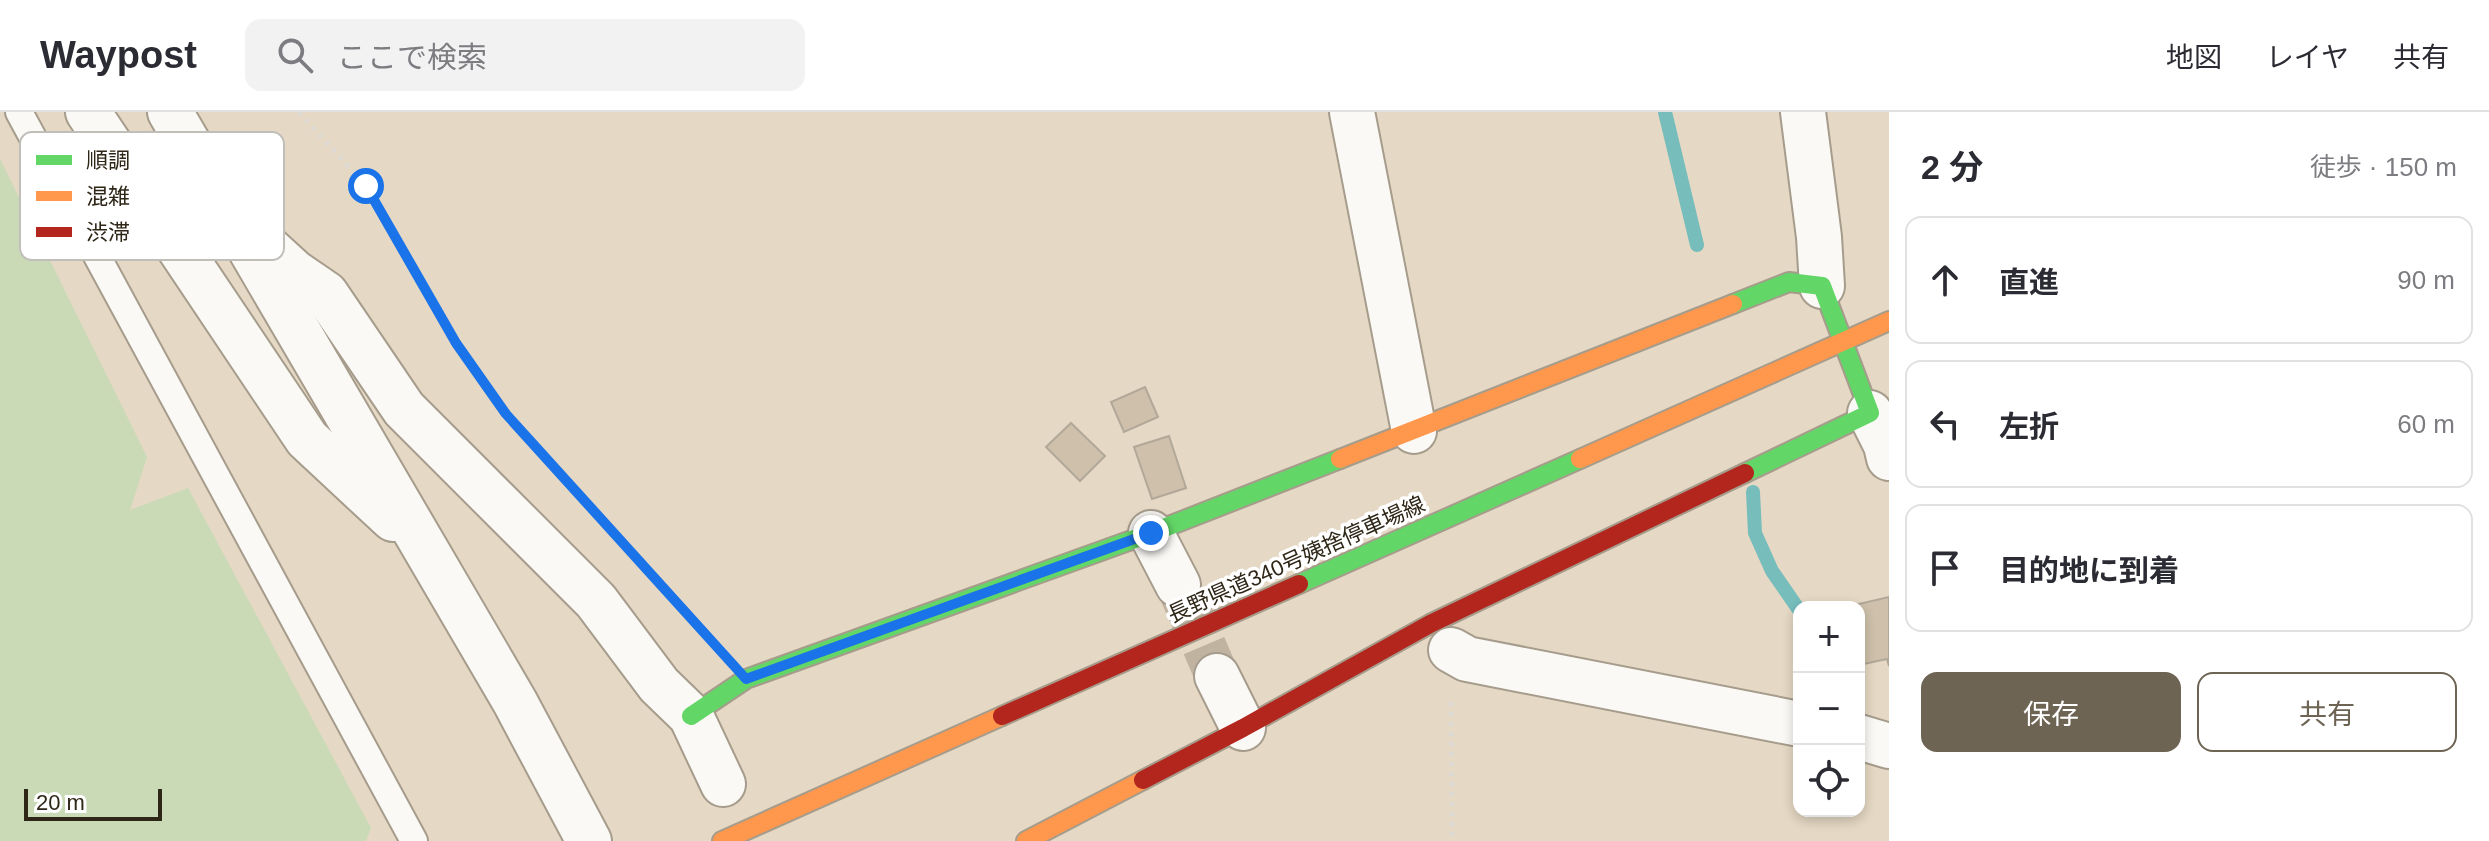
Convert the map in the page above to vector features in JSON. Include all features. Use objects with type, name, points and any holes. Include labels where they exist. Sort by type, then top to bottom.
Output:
[{"type":"street","points":[[88,112],[101,132]]},
{"type":"street","points":[[170,112],[182,132]]},
{"type":"street","points":[[1352,112],[1414,431]]},
{"type":"street","points":[[1803,112],[1822,286],[1889,458]]},
{"type":"street","points":[[187,260],[307,439],[427,551]]},
{"type":"street","points":[[257,260],[515,702],[589,841]]},
{"type":"street","points":[[281,260],[326,294],[404,409],[596,601],[659,685],[691,716],[723,784]]},
{"type":"street","points":[[691,716],[746,679],[1151,533],[1789,282],[1822,286]]},
{"type":"street","name":"長野県道340号姨捨停車場線","points":[[722,841],[1889,321]]},
{"type":"street","points":[[1026,841],[1243,728],[1430,624],[1870,413]]},
{"type":"street","points":[[1151,533],[1178,585]]},
{"type":"street","points":[[1451,650],[1467,659],[1793,723]]},
{"type":"street","points":[[1217,676],[1243,728]]},
{"type":"street","points":[[1865,739],[1889,746]]},
{"type":"lane","points":[[19,112],[30,132]]},
{"type":"lane","points":[[99,260],[414,841]]},
{"type":"path","points":[[299,112],[366,186],[456,343],[506,414],[746,679]]},
{"type":"path","points":[[1451,650],[1452,841]]},
{"type":"green space","points":[[0,159],[20,200],[20,260],[50,260],[147,457],[130,510],[188,488],[371,828],[366,841],[0,841]]},
{"type":"building","points":[[1145,387],[1158,417],[1124,432],[1111,402]]},
{"type":"building","points":[[1071,423],[1105,456],[1080,481],[1046,447]]},
{"type":"building","points":[[1169,436],[1186,488],[1152,499],[1134,447]]},
{"type":"building","points":[[1889,597],[1889,666],[1887,659],[1865,664],[1865,603]]},
{"type":"waterway","points":[[1665,112],[1697,245]]},
{"type":"waterway","points":[[1753,492],[1755,533],[1772,571],[1793,601]]},
{"type":"tunnel","points":[[1178,585],[1217,676]]},
{"type":"traffic: fast","points":[[1733,304],[1789,282],[1822,286],[1870,413],[1745,473]]},
{"type":"traffic: fast","points":[[691,716],[746,679],[1151,533],[1340,459]]},
{"type":"traffic: fast","points":[[1299,584],[1580,459]]},
{"type":"traffic: slow","points":[[1340,459],[1733,304]]},
{"type":"traffic: slow","points":[[1580,459],[1889,321]]},
{"type":"traffic: slow","points":[[722,841],[1002,716]]},
{"type":"traffic: slow","points":[[1026,841],[1143,780]]},
{"type":"traffic: jam","points":[[1143,780],[1430,624],[1745,473]]},
{"type":"traffic: jam","points":[[1002,716],[1299,584]]},
{"type":"route","points":[[366,186],[456,343],[506,414],[746,679],[1151,533]]}]
